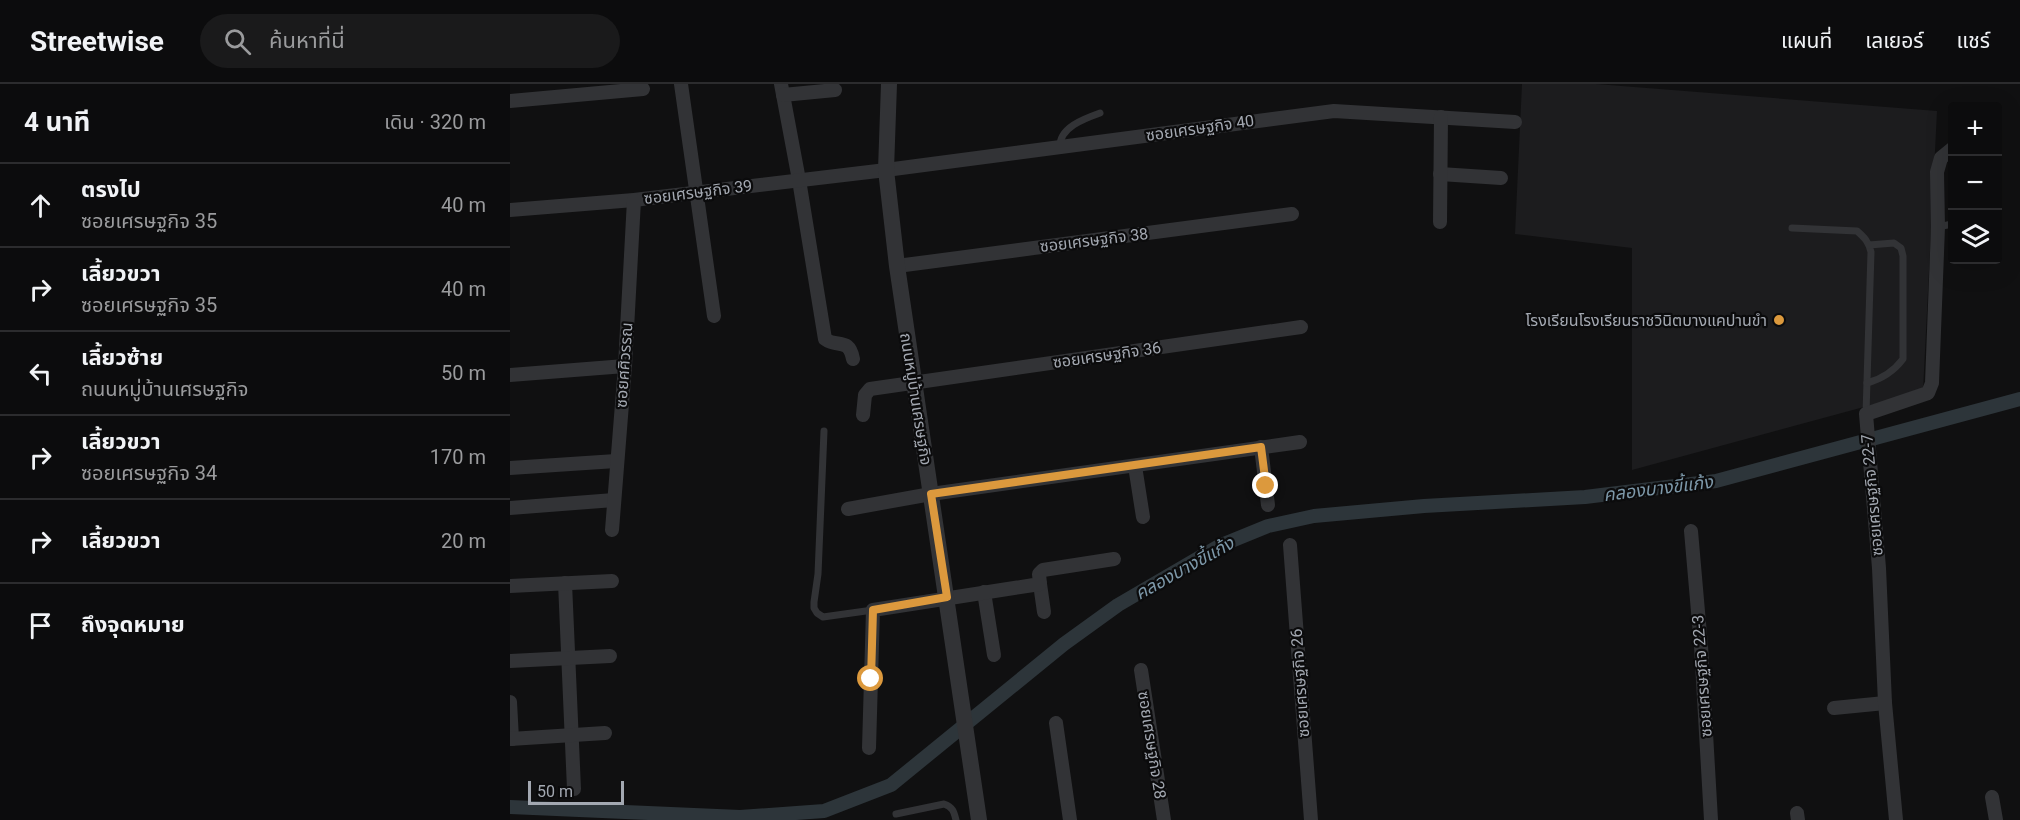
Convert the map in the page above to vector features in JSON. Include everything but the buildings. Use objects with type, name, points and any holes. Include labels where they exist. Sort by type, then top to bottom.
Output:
[{"type":"street","points":[[681,84],[714,316]]},
{"type":"street","name":"ถนนหมู่บ้านเศรษฐกิจ","points":[[889,84],[886,170],[897,266],[979,820]]},
{"type":"street","points":[[510,100],[573,90],[643,89]]},
{"type":"street","points":[[835,90],[782,89],[825,339],[829,342],[845,344],[853,359]]},
{"type":"street","name":"ซอยเศรษฐกิจ 40","points":[[886,170],[1334,111],[1515,122]]},
{"type":"street","points":[[1440,222],[1441,117]]},
{"type":"street","name":"ซอยเศรษฐกิจ 22-7","points":[[1896,820],[1885,703],[1879,568],[1866,418],[1928,393],[1932,383],[1938,227],[1937,172],[1941,158],[1948,153]]},
{"type":"street","name":"ซอยเศรษฐกิจ 39","points":[[510,210],[634,200],[886,170]]},
{"type":"street","points":[[1440,174],[1501,178]]},
{"type":"street","name":"ซอยศศิวรรณ","points":[[612,530],[625,366],[634,200]]},
{"type":"street","name":"ซอยเศรษฐกิจ 38","points":[[897,266],[1292,214]]},
{"type":"street","name":"ซอยเศรษฐกิจ 36","points":[[863,415],[865,395],[870,389],[1301,327]]},
{"type":"street","points":[[510,375],[625,366]]},
{"type":"street","points":[[848,509],[931,494],[1300,442]]},
{"type":"street","points":[[1261,447],[1269,505]]},
{"type":"street","points":[[510,468],[616,461]]},
{"type":"street","points":[[1135,466],[1143,517]]},
{"type":"street","points":[[510,508],[614,500]]},
{"type":"street","name":"ซอยเศรษฐกิจ 22-3","points":[[1691,531],[1701,646],[1711,820]]},
{"type":"street","name":"ซอยเศรษฐกิจ 26","points":[[1290,545],[1311,820]]},
{"type":"street","points":[[1044,612],[1039,574],[1043,570],[1114,559]]},
{"type":"street","points":[[510,586],[612,581]]},
{"type":"street","points":[[565,583],[574,789]]},
{"type":"street","points":[[869,748],[873,610],[1040,584]]},
{"type":"street","points":[[984,592],[994,655]]},
{"type":"street","points":[[510,662],[610,656]]},
{"type":"street","name":"ซอยเศรษฐกิจ 28","points":[[1141,670],[1164,820]]},
{"type":"street","points":[[510,702],[511,739],[605,733]]},
{"type":"street","points":[[1834,708],[1885,703]]},
{"type":"street","points":[[1056,723],[1070,820]]},
{"type":"street","points":[[1992,797],[1996,820]]},
{"type":"lane","points":[[1060,147],[1059,142],[1062,135],[1072,126],[1100,112]]},
{"type":"lane","points":[[1938,227],[1948,225]]},
{"type":"lane","points":[[1792,228],[1857,231],[1869,245],[1871,252],[1866,418]]},
{"type":"lane","points":[[1867,383],[1888,374],[1898,367],[1903,359],[1903,256],[1901,248],[1894,243],[1869,245]]},
{"type":"lane","points":[[824,431],[823,487],[814,608],[823,617],[873,610]]},
{"type":"lane","points":[[896,814],[944,804],[950,806],[956,820]]},
{"type":"shaded area","name":"โรงเรียนโรงเรียนราชวินิตบางแคปานขำ","points":[[1522,84],[1596,84],[1937,111],[1923,391],[1632,470],[1632,248],[1515,234]]},
{"type":"waterway","name":"คลองบางขี้แก้ง","points":[[510,807],[740,817],[824,811],[891,785],[1064,644],[1118,605],[1219,546],[1268,526],[1314,516],[1424,506],[1585,497],[1716,481],[2020,399]]},
{"type":"place","name":"โรงเรียนโรงเรียนราชวินิตบางแคปานขำ","points":[[1779,320]]},
{"type":"route","points":[[871,679],[873,610],[947,597],[931,494],[1261,447],[1266,486]]}]
